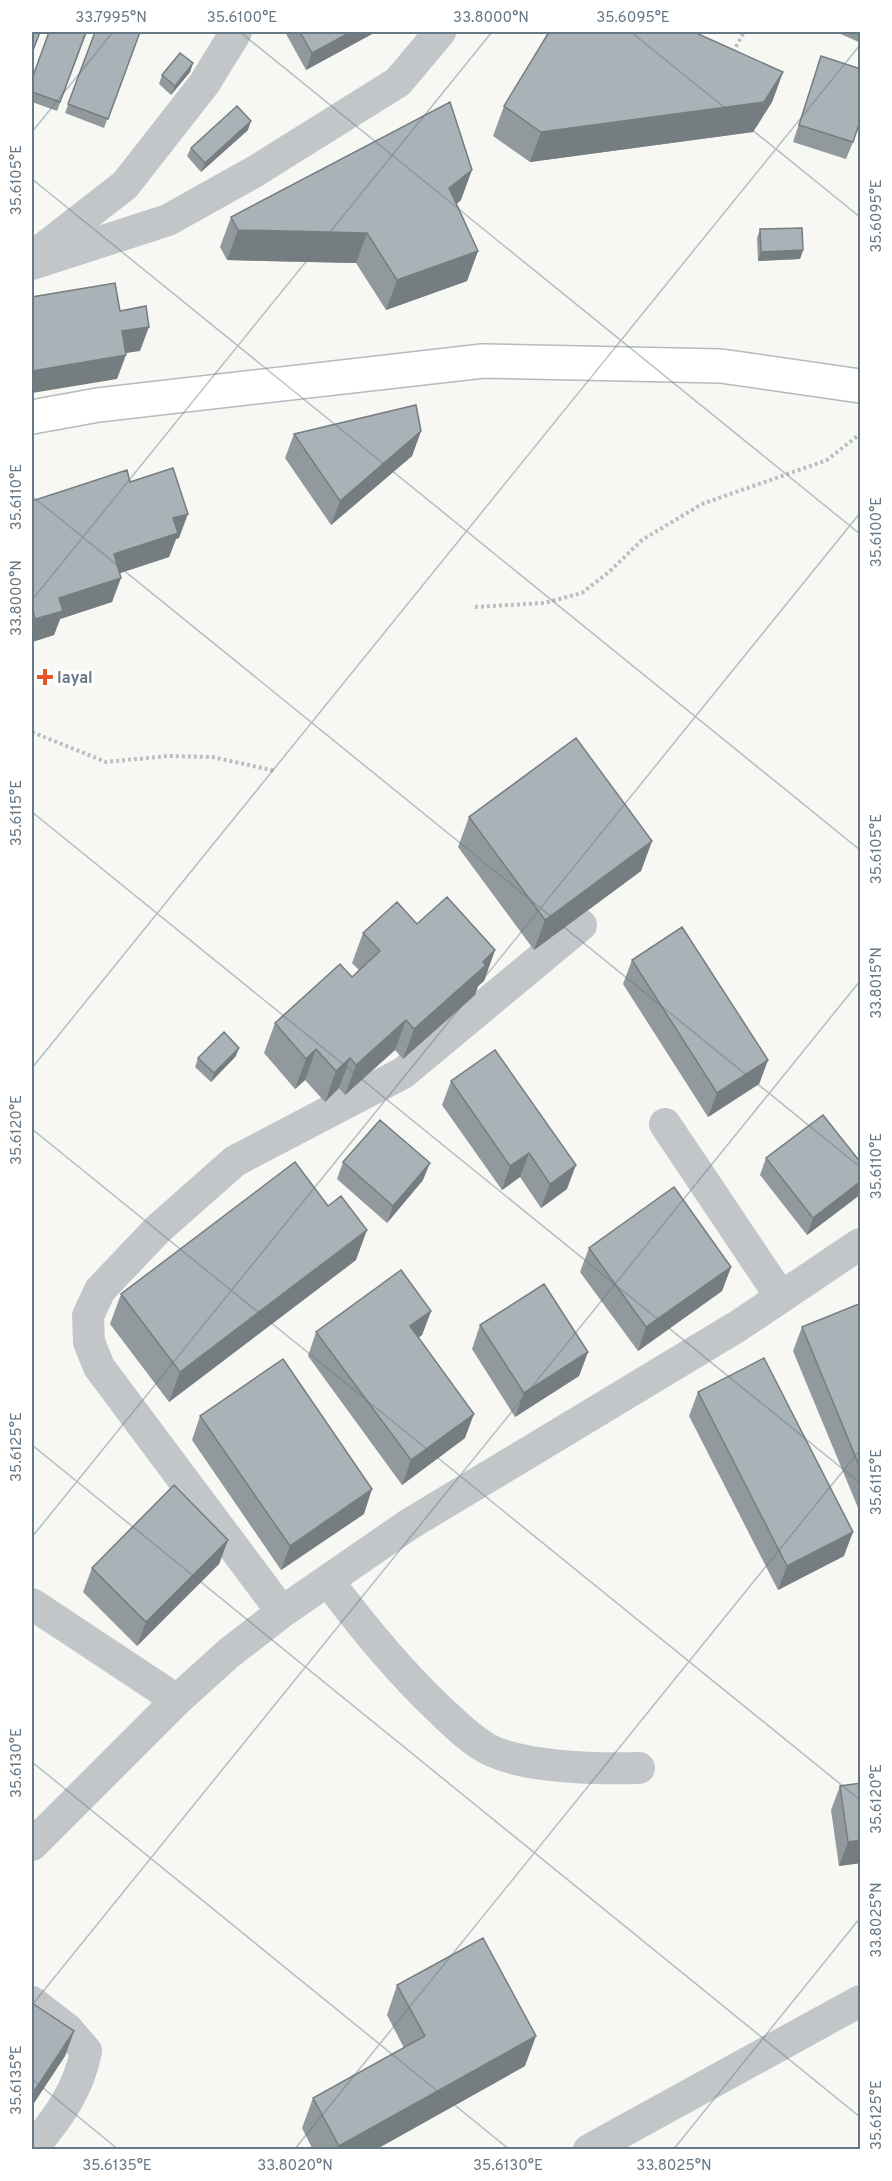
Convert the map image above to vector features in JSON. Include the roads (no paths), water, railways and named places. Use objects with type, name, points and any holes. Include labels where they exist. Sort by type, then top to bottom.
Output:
[{"type":"main road","points":[[32,417],[98,405],[483,361],[721,366],[861,386]]},
{"type":"street","points":[[32,257],[125,185],[204,84],[236,32]]},
{"type":"street","points":[[32,264],[168,220],[235,182],[398,82],[440,32]]},
{"type":"street","points":[[282,1612],[99,1367],[89,1342],[88,1316],[100,1290],[158,1229],[234,1161],[403,1073],[581,925]]},
{"type":"street","points":[[665,1124],[781,1297]]},
{"type":"street","points":[[32,1845],[177,1700],[229,1653],[282,1612],[408,1525],[738,1326],[861,1244]]},
{"type":"street","points":[[328,1582],[379,1648],[462,1731],[487,1749],[527,1761],[597,1769],[639,1768]]},
{"type":"street","points":[[32,1604],[177,1700]]},
{"type":"street","points":[[589,2150],[861,2001]]},
{"type":"street","points":[[32,2002],[67,2029],[86,2051],[81,2076],[70,2096],[58,2117],[32,2149]]},
{"type":"place","name":"layal","points":[[45,677]]}]
